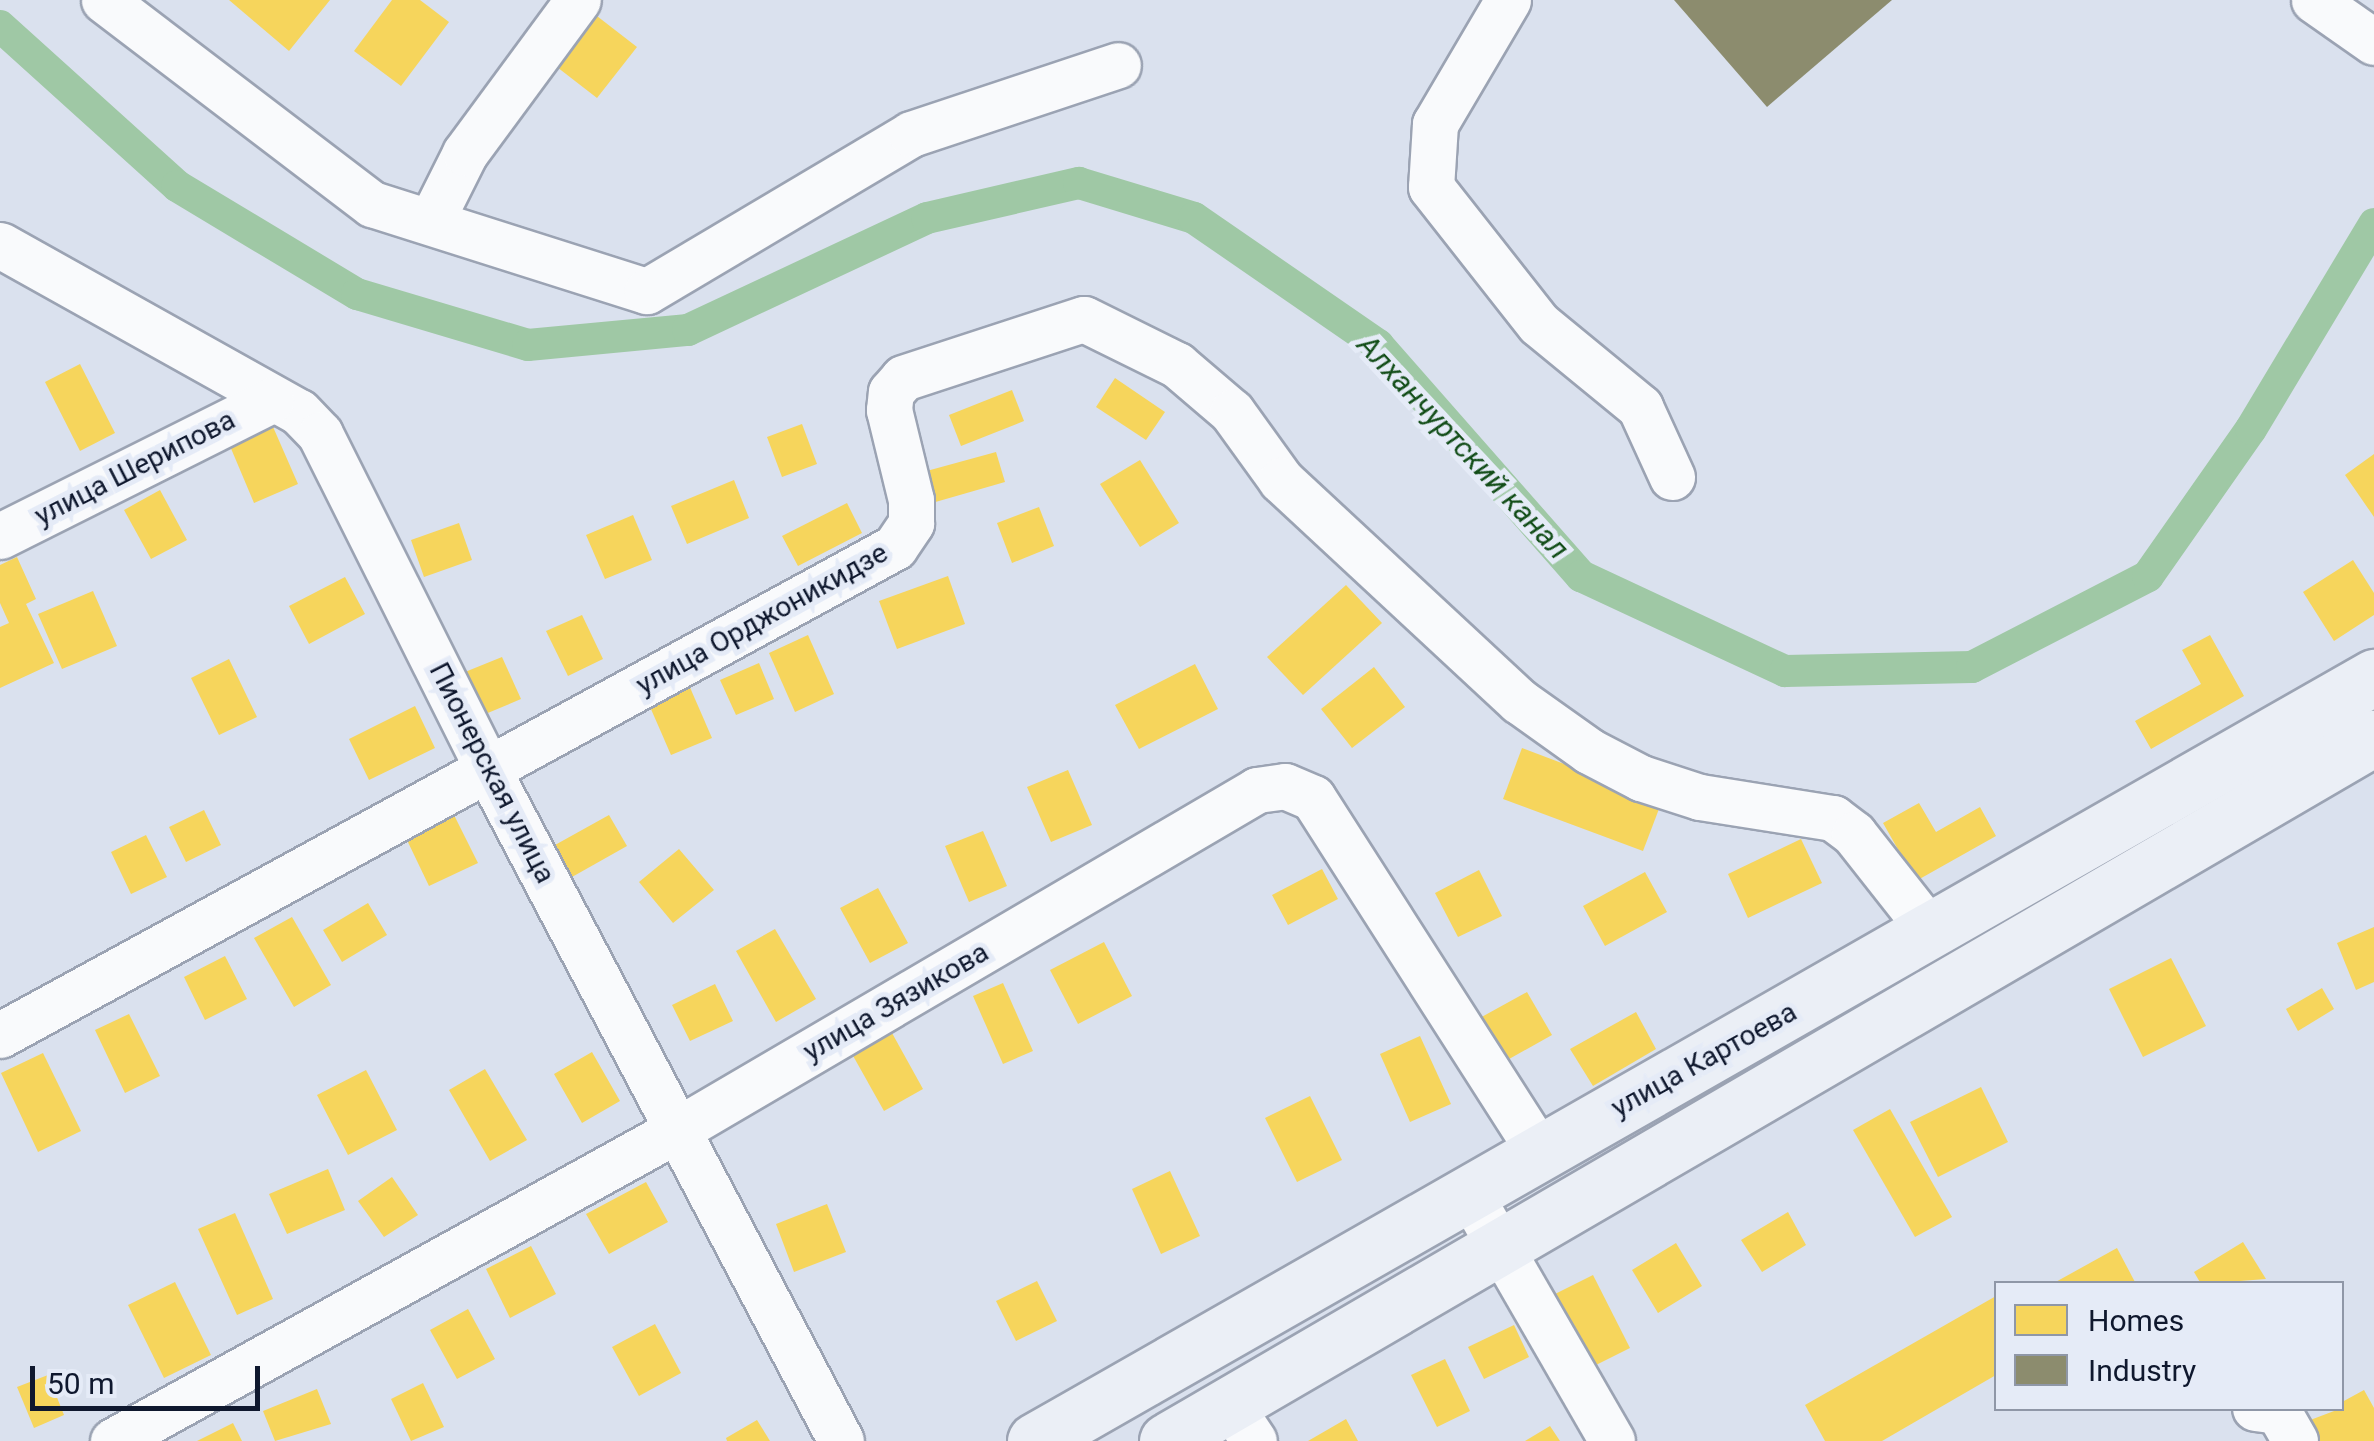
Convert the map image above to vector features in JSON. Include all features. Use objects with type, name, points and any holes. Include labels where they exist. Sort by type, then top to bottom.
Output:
[{"type":"main road","name":"улица Картоева","points":[[1035,1441],[2374,678]]},
{"type":"main road","name":"улица Картоева","points":[[1166,1441],[1242,1423],[1502,1246],[2374,738]]},
{"type":"street","points":[[104,0],[372,204],[647,290],[911,134],[1118,65]]},
{"type":"street","points":[[431,221],[465,153],[578,0]]},
{"type":"street","points":[[1508,0],[1435,124],[1431,187],[1539,324],[1640,406],[1672,477]]},
{"type":"street","name":"Пионерская улица","points":[[0,245],[271,400],[299,412],[320,434],[488,770],[841,1441]]},
{"type":"street","name":"улица Орджоникидзе","points":[[0,1036],[895,548],[912,524],[912,500],[889,410],[891,392],[903,378],[1084,318],[1177,365],[1232,412],[1281,480],[1519,701],[1589,751],[1641,778],[1700,796],[1833,818],[1854,834],[1930,932]]},
{"type":"street","name":"улица Шерипова","points":[[0,536],[271,400]]},
{"type":"street","name":"улица Зязикова","points":[[113,1441],[679,1129],[1257,790],[1286,786],[1312,798],[1540,1152]]},
{"type":"street","points":[[1469,1193],[1612,1441]]},
{"type":"street","points":[[2272,1411],[2278,1412],[2295,1441]]},
{"type":"building: Homes","points":[[229,0],[330,0],[289,51]]},
{"type":"building: Homes","points":[[392,0],[420,0],[449,22],[401,86],[354,51]]},
{"type":"building: Homes","points":[[584,6],[637,47],[597,98],[544,57]]},
{"type":"building: Homes","points":[[80,364],[115,433],[80,451],[45,382]]},
{"type":"building: Homes","points":[[1115,378],[1165,412],[1146,440],[1096,407]]},
{"type":"building: Homes","points":[[1012,390],[1024,421],[961,446],[949,415]]},
{"type":"building: Homes","points":[[270,420],[298,484],[254,503],[227,439]]},
{"type":"building: Homes","points":[[802,424],[817,464],[782,477],[767,437]]},
{"type":"building: Homes","points":[[996,452],[1005,482],[932,503],[923,472]]},
{"type":"building: Homes","points":[[2374,454],[2374,517],[2345,475]]},
{"type":"building: Homes","points":[[1140,460],[1179,523],[1140,547],[1100,484]]},
{"type":"building: Homes","points":[[734,480],[749,518],[687,544],[671,506]]},
{"type":"building: Homes","points":[[160,490],[187,540],[151,559],[124,510]]},
{"type":"building: Homes","points":[[847,503],[862,533],[798,566],[782,536]]},
{"type":"building: Homes","points":[[1039,507],[1054,546],[1012,563],[997,523]]},
{"type":"building: Homes","points":[[633,515],[652,560],[605,579],[586,535]]},
{"type":"building: Homes","points":[[459,523],[472,560],[424,577],[411,540]]},
{"type":"building: Homes","points":[[17,557],[36,599],[26,604],[54,663],[0,688],[0,627],[9,623],[0,603],[0,565]]},
{"type":"building: Homes","points":[[2353,560],[2374,593],[2374,615],[2334,641],[2303,592]]},
{"type":"building: Homes","points":[[948,576],[965,624],[897,649],[879,601]]},
{"type":"building: Homes","points":[[345,577],[365,614],[309,644],[289,606]]},
{"type":"building: Homes","points":[[1346,585],[1382,623],[1303,695],[1267,657]]},
{"type":"building: Homes","points":[[93,591],[117,646],[62,669],[38,614]]},
{"type":"building: Homes","points":[[582,615],[603,659],[568,676],[546,631]]},
{"type":"building: Homes","points":[[808,635],[834,694],[795,712],[769,653]]},
{"type":"building: Homes","points":[[2210,635],[2244,696],[2151,749],[2135,721],[2201,684],[2182,650]]},
{"type":"building: Homes","points":[[502,657],[521,699],[483,715],[465,672]]},
{"type":"building: Homes","points":[[229,659],[257,717],[219,735],[191,678]]},
{"type":"building: Homes","points":[[759,663],[774,699],[736,715],[720,680]]},
{"type":"building: Homes","points":[[1195,664],[1218,709],[1139,749],[1115,705]]},
{"type":"building: Homes","points":[[1374,667],[1405,707],[1352,748],[1321,709]]},
{"type":"building: Homes","points":[[685,676],[712,738],[671,755],[644,693]]},
{"type":"building: Homes","points":[[415,706],[435,748],[369,780],[349,739]]},
{"type":"building: Homes","points":[[1522,748],[1662,801],[1643,851],[1503,799]]},
{"type":"building: Homes","points":[[1068,770],[1092,825],[1051,842],[1027,787]]},
{"type":"building: Homes","points":[[1919,803],[1936,832],[1980,807],[1996,836],[1916,881],[1883,823]]},
{"type":"building: Homes","points":[[204,810],[221,845],[186,862],[169,827]]},
{"type":"building: Homes","points":[[453,813],[478,863],[429,886],[405,836]]},
{"type":"building: Homes","points":[[609,815],[627,846],[572,877],[555,845]]},
{"type":"building: Homes","points":[[983,831],[1007,886],[969,902],[945,846]]},
{"type":"building: Homes","points":[[146,835],[167,877],[131,894],[111,852]]},
{"type":"building: Homes","points":[[1801,839],[1822,883],[1748,918],[1728,874]]},
{"type":"building: Homes","points":[[679,849],[714,890],[673,923],[639,882]]},
{"type":"building: Homes","points":[[1322,869],[1338,899],[1288,925],[1272,895]]},
{"type":"building: Homes","points":[[1479,870],[1502,916],[1458,937],[1435,893]]},
{"type":"building: Homes","points":[[1645,872],[1667,912],[1605,946],[1583,906]]},
{"type":"building: Homes","points":[[878,888],[908,943],[870,963],[840,908]]},
{"type":"building: Homes","points":[[368,903],[387,935],[342,962],[323,930]]},
{"type":"building: Homes","points":[[292,917],[331,985],[294,1007],[254,938]]},
{"type":"building: Homes","points":[[2374,927],[2374,982],[2356,990],[2337,943]]},
{"type":"building: Homes","points":[[775,929],[816,999],[776,1022],[736,951]]},
{"type":"building: Homes","points":[[1104,942],[1132,996],[1078,1024],[1050,970]]},
{"type":"building: Homes","points":[[225,956],[247,999],[205,1020],[184,977]]},
{"type":"building: Homes","points":[[2171,958],[2206,1026],[2143,1057],[2109,989]]},
{"type":"building: Homes","points":[[1003,983],[1033,1051],[1003,1064],[973,996]]},
{"type":"building: Homes","points":[[715,984],[733,1021],[690,1041],[672,1005]]},
{"type":"building: Homes","points":[[2322,988],[2334,1009],[2298,1031],[2286,1009]]},
{"type":"building: Homes","points":[[1527,992],[1552,1035],[1502,1063],[1478,1019]]},
{"type":"building: Homes","points":[[1636,1012],[1656,1049],[1593,1086],[1570,1049]]},
{"type":"building: Homes","points":[[129,1014],[160,1076],[125,1093],[95,1030]]},
{"type":"building: Homes","points":[[892,1033],[923,1089],[884,1111],[852,1054]]},
{"type":"building: Homes","points":[[1420,1036],[1451,1104],[1410,1122],[1380,1054]]},
{"type":"building: Homes","points":[[592,1052],[620,1101],[582,1123],[554,1074]]},
{"type":"building: Homes","points":[[43,1053],[81,1131],[38,1152],[1,1073]]},
{"type":"building: Homes","points":[[485,1069],[527,1140],[490,1161],[449,1090]]},
{"type":"building: Homes","points":[[366,1070],[397,1130],[348,1155],[317,1095]]},
{"type":"building: Homes","points":[[1981,1087],[2008,1142],[1938,1177],[1910,1122]]},
{"type":"building: Homes","points":[[1310,1096],[1342,1160],[1297,1182],[1265,1118]]},
{"type":"building: Homes","points":[[1890,1109],[1952,1217],[1915,1237],[1853,1130]]},
{"type":"building: Homes","points":[[328,1169],[345,1210],[287,1234],[269,1194]]},
{"type":"building: Homes","points":[[1170,1171],[1200,1236],[1161,1254],[1132,1189]]},
{"type":"building: Homes","points":[[392,1177],[418,1215],[384,1237],[358,1201]]},
{"type":"building: Homes","points":[[646,1182],[668,1222],[609,1254],[586,1214]]},
{"type":"building: Homes","points":[[827,1204],[846,1252],[794,1272],[776,1224]]},
{"type":"building: Homes","points":[[1788,1212],[1806,1245],[1762,1272],[1741,1240]]},
{"type":"building: Homes","points":[[235,1213],[273,1299],[237,1315],[198,1229]]},
{"type":"building: Homes","points":[[2243,1242],[2266,1279],[2199,1281],[2194,1272]]},
{"type":"building: Homes","points":[[1676,1243],[1702,1286],[1658,1313],[1632,1270]]},
{"type":"building: Homes","points":[[531,1246],[556,1294],[510,1318],[486,1269]]},
{"type":"building: Homes","points":[[2117,1248],[2134,1281],[2057,1281]]},
{"type":"building: Homes","points":[[1593,1275],[1630,1348],[1590,1368],[1553,1295]]},
{"type":"building: Homes","points":[[1037,1281],[1057,1321],[1016,1341],[996,1301]]},
{"type":"building: Homes","points":[[175,1282],[211,1355],[164,1378],[128,1305]]},
{"type":"building: Homes","points":[[1994,1297],[1994,1376],[1882,1441],[1825,1441],[1805,1405]]},
{"type":"building: Homes","points":[[468,1309],[495,1359],[457,1379],[430,1330]]},
{"type":"building: Homes","points":[[655,1324],[681,1373],[639,1396],[612,1347]]},
{"type":"building: Homes","points":[[1514,1325],[1529,1357],[1484,1379],[1468,1347]]},
{"type":"building: Homes","points":[[1445,1359],[1470,1411],[1437,1427],[1411,1375]]},
{"type":"building: Homes","points":[[48,1375],[64,1415],[34,1428],[17,1387]]},
{"type":"building: Homes","points":[[423,1383],[444,1427],[411,1441],[391,1399]]},
{"type":"building: Homes","points":[[317,1389],[331,1424],[275,1441],[263,1411]]},
{"type":"building: Homes","points":[[2364,1390],[2374,1408],[2374,1441],[2316,1441],[2305,1422],[2344,1411],[2344,1401]]},
{"type":"building: Homes","points":[[1346,1419],[1358,1441],[1308,1441]]},
{"type":"building: Homes","points":[[757,1420],[770,1441],[727,1441],[726,1438]]},
{"type":"building: Homes","points":[[233,1423],[242,1441],[197,1441]]},
{"type":"building: Homes","points":[[1550,1426],[1560,1441],[1525,1441]]},
{"type":"building: Industry","points":[[1674,0],[1892,0],[1767,107]]},
{"type":"waterway","name":"Алханчуртский канал","points":[[0,26],[177,186],[357,294],[528,345],[688,330],[927,218],[1079,183],[1194,218],[1378,345],[1581,576],[1785,671],[1972,667],[2148,576],[2251,429],[2374,224]]}]
